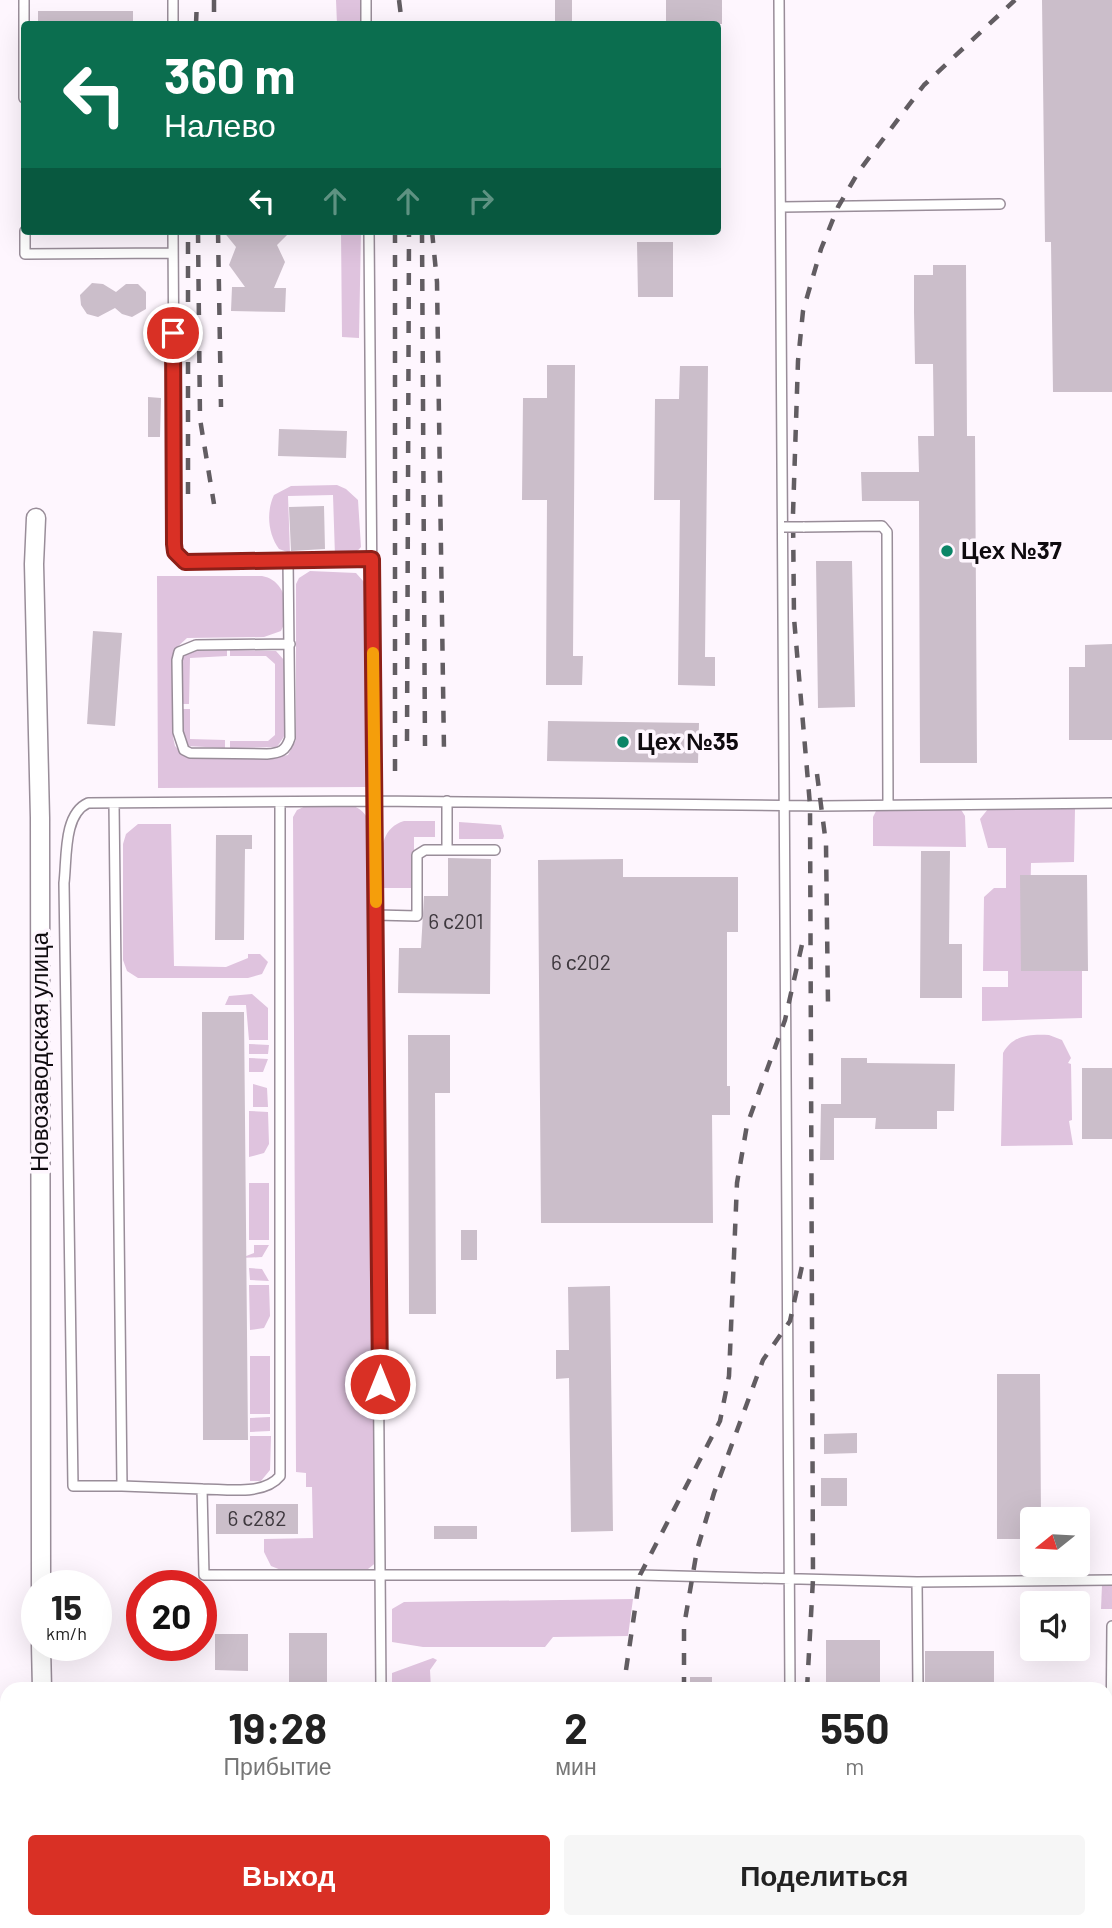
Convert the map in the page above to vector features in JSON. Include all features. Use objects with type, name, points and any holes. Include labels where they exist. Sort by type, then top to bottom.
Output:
[{"type":"street","name":"Новозаводская улица","points":[[36,518],[34,564],[40,818],[41,1570]]},
{"type":"street","points":[[41,1661],[41,1682]]},
{"type":"lane","points":[[24,0],[24,21]]},
{"type":"lane","points":[[173,0],[173,21]]},
{"type":"lane","points":[[366,0],[366,21]]},
{"type":"lane","points":[[779,0],[790,1682]]},
{"type":"lane","points":[[782,207],[1000,204]]},
{"type":"lane","points":[[25,235],[25,254],[173,253]]},
{"type":"lane","points":[[173,235],[175,552],[185,562],[372,559]]},
{"type":"lane","points":[[369,235],[381,1682]]},
{"type":"lane","points":[[784,527],[882,526],[887,532],[888,805]]},
{"type":"lane","points":[[288,560],[290,643],[288,747],[280,753],[267,754],[190,753],[184,750],[178,732],[177,660],[180,652],[196,645],[290,643]]},
{"type":"lane","points":[[281,802],[280,1476],[273,1485],[257,1489],[73,1486],[64,883],[72,818],[78,808],[88,803],[375,801],[888,805],[1112,803]]},
{"type":"lane","points":[[447,801],[447,850]]},
{"type":"lane","points":[[114,803],[122,1486]]},
{"type":"lane","points":[[376,915],[417,916],[417,855],[425,850],[495,850]]},
{"type":"lane","points":[[202,1489],[204,1575],[1112,1580]]},
{"type":"lane","points":[[917,1581],[918,1682]]},
{"type":"lane","points":[[1112,1626],[1112,1682]]},
{"type":"shaded area","points":[[336,0],[360,0],[360,21],[337,21]]},
{"type":"shaded area","points":[[341,235],[361,235],[359,338],[342,337]]},
{"type":"shaded area","points":[[337,485],[358,500],[361,547],[352,554],[335,556],[333,495],[288,496],[290,553],[279,549],[272,537],[269,523],[274,495],[291,486]]},
{"type":"shaded area","points":[[310,571],[356,573],[364,582],[366,787],[158,788],[157,576],[262,576],[277,583],[286,606],[281,631],[264,637],[187,638],[174,650],[172,659],[175,746],[186,757],[267,759],[288,755],[296,740],[296,584],[299,578]]},
{"type":"shaded area","points":[[227,650],[227,656],[190,658],[189,704],[182,704],[183,655],[192,651]]},
{"type":"shaded area","points":[[230,650],[276,651],[284,660],[285,735],[277,747],[230,748],[230,741],[268,741],[275,735],[275,664],[266,656],[230,656]]},
{"type":"shaded area","points":[[182,709],[190,709],[190,739],[225,740],[225,748],[186,746],[182,735]]},
{"type":"shaded area","points":[[337,803],[354,806],[361,810],[370,825],[371,1001],[376,1010],[378,1561],[368,1569],[357,1571],[281,1570],[271,1566],[264,1552],[264,1539],[313,1538],[312,1487],[306,1487],[306,1473],[296,1472],[293,817],[297,810],[310,804]]},
{"type":"shaded area","points":[[960,808],[965,816],[966,847],[873,846],[873,817],[877,809]]},
{"type":"shaded area","points":[[988,809],[1075,809],[1074,862],[1031,863],[1029,957],[1082,957],[1082,1018],[982,1021],[982,987],[1008,987],[1008,971],[983,971],[984,897],[994,888],[1006,888],[1006,848],[988,848],[980,819]]},
{"type":"shaded area","points":[[404,821],[435,821],[435,837],[414,837],[414,888],[381,888],[384,840],[395,825]]},
{"type":"shaded area","points":[[459,822],[501,825],[503,839],[459,839]]},
{"type":"shaded area","points":[[138,824],[171,824],[174,966],[226,967],[248,958],[248,954],[260,954],[268,962],[262,974],[248,978],[138,978],[127,971],[123,960],[123,844],[126,834]]},
{"type":"shaded area","points":[[252,994],[268,1008],[268,1040],[249,1040],[246,1005],[225,1005],[229,996]]},
{"type":"shaded area","points":[[1049,1035],[1062,1040],[1071,1058],[1068,1063],[1071,1064],[1072,1120],[1069,1121],[1073,1145],[1001,1146],[1003,1053],[1017,1039]]},
{"type":"shaded area","points":[[249,1044],[269,1045],[268,1054],[249,1054]]},
{"type":"shaded area","points":[[249,1058],[268,1059],[263,1072],[249,1072]]},
{"type":"shaded area","points":[[253,1084],[267,1088],[268,1107],[253,1107]]},
{"type":"shaded area","points":[[249,1111],[268,1112],[269,1144],[264,1153],[249,1157]]},
{"type":"shaded area","points":[[249,1183],[269,1183],[269,1240],[249,1240]]},
{"type":"shaded area","points":[[254,1245],[269,1245],[262,1257],[241,1258],[254,1253]]},
{"type":"shaded area","points":[[249,1268],[262,1269],[269,1281],[250,1280]]},
{"type":"shaded area","points":[[249,1285],[269,1285],[270,1316],[264,1328],[250,1330]]},
{"type":"shaded area","points":[[250,1356],[270,1356],[270,1414],[250,1414]]},
{"type":"shaded area","points":[[270,1417],[270,1431],[250,1432],[250,1418]]},
{"type":"shaded area","points":[[250,1436],[271,1436],[270,1470],[261,1481],[250,1481]]},
{"type":"shaded area","points":[[1102,1585],[1112,1585],[1112,1609],[1101,1609]]},
{"type":"shaded area","points":[[633,1599],[628,1636],[553,1637],[545,1647],[423,1647],[392,1642],[392,1609],[404,1602]]},
{"type":"shaded area","points":[[433,1658],[437,1660],[430,1670],[431,1682],[392,1682],[392,1673]]},
{"type":"building","points":[[555,0],[572,0],[572,21],[555,21]]},
{"type":"building","points":[[666,0],[722,0],[722,24],[721,21],[666,21]]},
{"type":"building","points":[[1042,0],[1112,0],[1112,392],[1053,392],[1051,242],[1045,242]]},
{"type":"building","points":[[38,11],[133,11],[133,21],[38,21]]},
{"type":"building","points":[[226,235],[287,235],[277,245],[285,262],[274,288],[286,288],[285,312],[231,311],[232,287],[245,287],[229,265],[236,247]]},
{"type":"building","points":[[637,242],[673,242],[673,297],[638,297]]},
{"type":"building","name":"Цех №37","points":[[933,265],[966,265],[967,436],[975,436],[977,763],[920,763],[919,501],[862,501],[861,472],[919,472],[918,436],[934,436],[933,364],[915,364],[914,312],[914,275],[933,275]]},
{"type":"building","points":[[92,283],[103,284],[116,292],[126,284],[138,284],[146,292],[146,309],[132,317],[115,308],[98,317],[87,314],[81,305],[80,295]]},
{"type":"building","points":[[547,365],[575,365],[573,656],[583,656],[582,685],[546,685],[547,500],[522,500],[523,398],[547,398]]},
{"type":"building","points":[[680,366],[708,366],[705,657],[715,657],[715,686],[678,685],[680,500],[654,500],[655,399],[679,399]]},
{"type":"building","points":[[148,397],[161,398],[160,437],[148,437]]},
{"type":"building","points":[[279,429],[347,431],[346,458],[278,456]]},
{"type":"building","points":[[324,506],[325,549],[291,551],[289,507]]},
{"type":"building","points":[[816,561],[852,561],[855,707],[818,708]]},
{"type":"building","points":[[93,631],[122,633],[115,726],[87,724]]},
{"type":"building","points":[[1112,644],[1112,740],[1069,740],[1069,667],[1085,667],[1085,645]]},
{"type":"building","name":"Цех №35","points":[[548,721],[699,723],[698,763],[547,761]]},
{"type":"building","points":[[216,835],[252,835],[252,849],[245,849],[244,940],[215,940]]},
{"type":"building","points":[[921,851],[950,851],[949,944],[962,944],[962,998],[920,998]]},
{"type":"building","points":[[448,858],[491,859],[490,994],[398,993],[399,948],[421,948],[424,896],[448,896]]},
{"type":"building","points":[[623,859],[623,877],[738,877],[738,932],[727,932],[727,1086],[730,1086],[730,1115],[712,1115],[713,1223],[541,1223],[538,860]]},
{"type":"building","points":[[1020,875],[1087,875],[1088,971],[1021,971]]},
{"type":"building","points":[[202,1012],[244,1012],[248,1440],[203,1440]]},
{"type":"building","points":[[408,1035],[450,1035],[450,1093],[435,1093],[436,1314],[409,1314]]},
{"type":"building","points":[[841,1058],[867,1058],[867,1063],[955,1064],[954,1111],[937,1111],[937,1129],[875,1129],[876,1118],[834,1118],[834,1160],[820,1160],[821,1104],[841,1104]]},
{"type":"building","points":[[1082,1068],[1112,1068],[1112,1139],[1082,1139]]},
{"type":"building","points":[[461,1230],[477,1230],[477,1260],[461,1260]]},
{"type":"building","points":[[610,1286],[613,1531],[571,1532],[569,1378],[556,1379],[556,1350],[569,1350],[568,1287]]},
{"type":"building","points":[[997,1374],[1040,1374],[1041,1507],[1020,1507],[1020,1539],[997,1539]]},
{"type":"building","points":[[857,1433],[857,1453],[824,1454],[824,1434]]},
{"type":"building","points":[[821,1478],[847,1478],[847,1506],[821,1506]]},
{"type":"building","points":[[216,1504],[298,1504],[298,1534],[216,1534]]},
{"type":"building","points":[[434,1526],[477,1526],[477,1539],[434,1539]]},
{"type":"building","points":[[289,1633],[327,1633],[327,1682],[289,1682]]},
{"type":"building","points":[[217,1634],[248,1634],[248,1671],[215,1670]]},
{"type":"building","points":[[826,1640],[880,1640],[880,1682],[826,1682]]},
{"type":"building","points":[[925,1651],[994,1651],[994,1682],[925,1682]]},
{"type":"building","points":[[690,1677],[712,1677],[712,1682],[690,1682]]},
{"type":"railway","points":[[196,21],[197,0]]},
{"type":"railway","points":[[214,0],[214,21]]},
{"type":"railway","points":[[399,0],[402,21]]},
{"type":"railway","points":[[807,1682],[813,1579],[810,805],[794,618],[793,514],[798,361],[803,311],[821,249],[838,207],[859,171],[924,85],[1015,0]]},
{"type":"railway","points":[[188,235],[188,494]]},
{"type":"railway","points":[[198,235],[200,419],[214,504]]},
{"type":"railway","points":[[218,235],[221,407]]},
{"type":"railway","points":[[395,235],[395,774]]},
{"type":"railway","points":[[407,741],[409,235]]},
{"type":"railway","points":[[422,235],[425,746]]},
{"type":"railway","points":[[432,235],[437,282],[444,750]]},
{"type":"railway","points":[[817,774],[826,844],[828,1004]]},
{"type":"railway","points":[[626,1670],[640,1575],[720,1421],[729,1376],[737,1183],[747,1125],[785,1020],[803,940]]},
{"type":"railway","points":[[684,1682],[684,1626],[697,1550],[714,1493],[763,1360],[790,1321],[804,1257]]},
{"type":"slow traffic","points":[[373,653],[376,902]]},
{"type":"place","name":"Цех №37","points":[[947,551]]},
{"type":"place","name":"Цех №35","points":[[623,742]]},
{"type":"route","points":[[173,333],[174,544],[179,559],[185,562],[372,559],[380,1384]]}]
